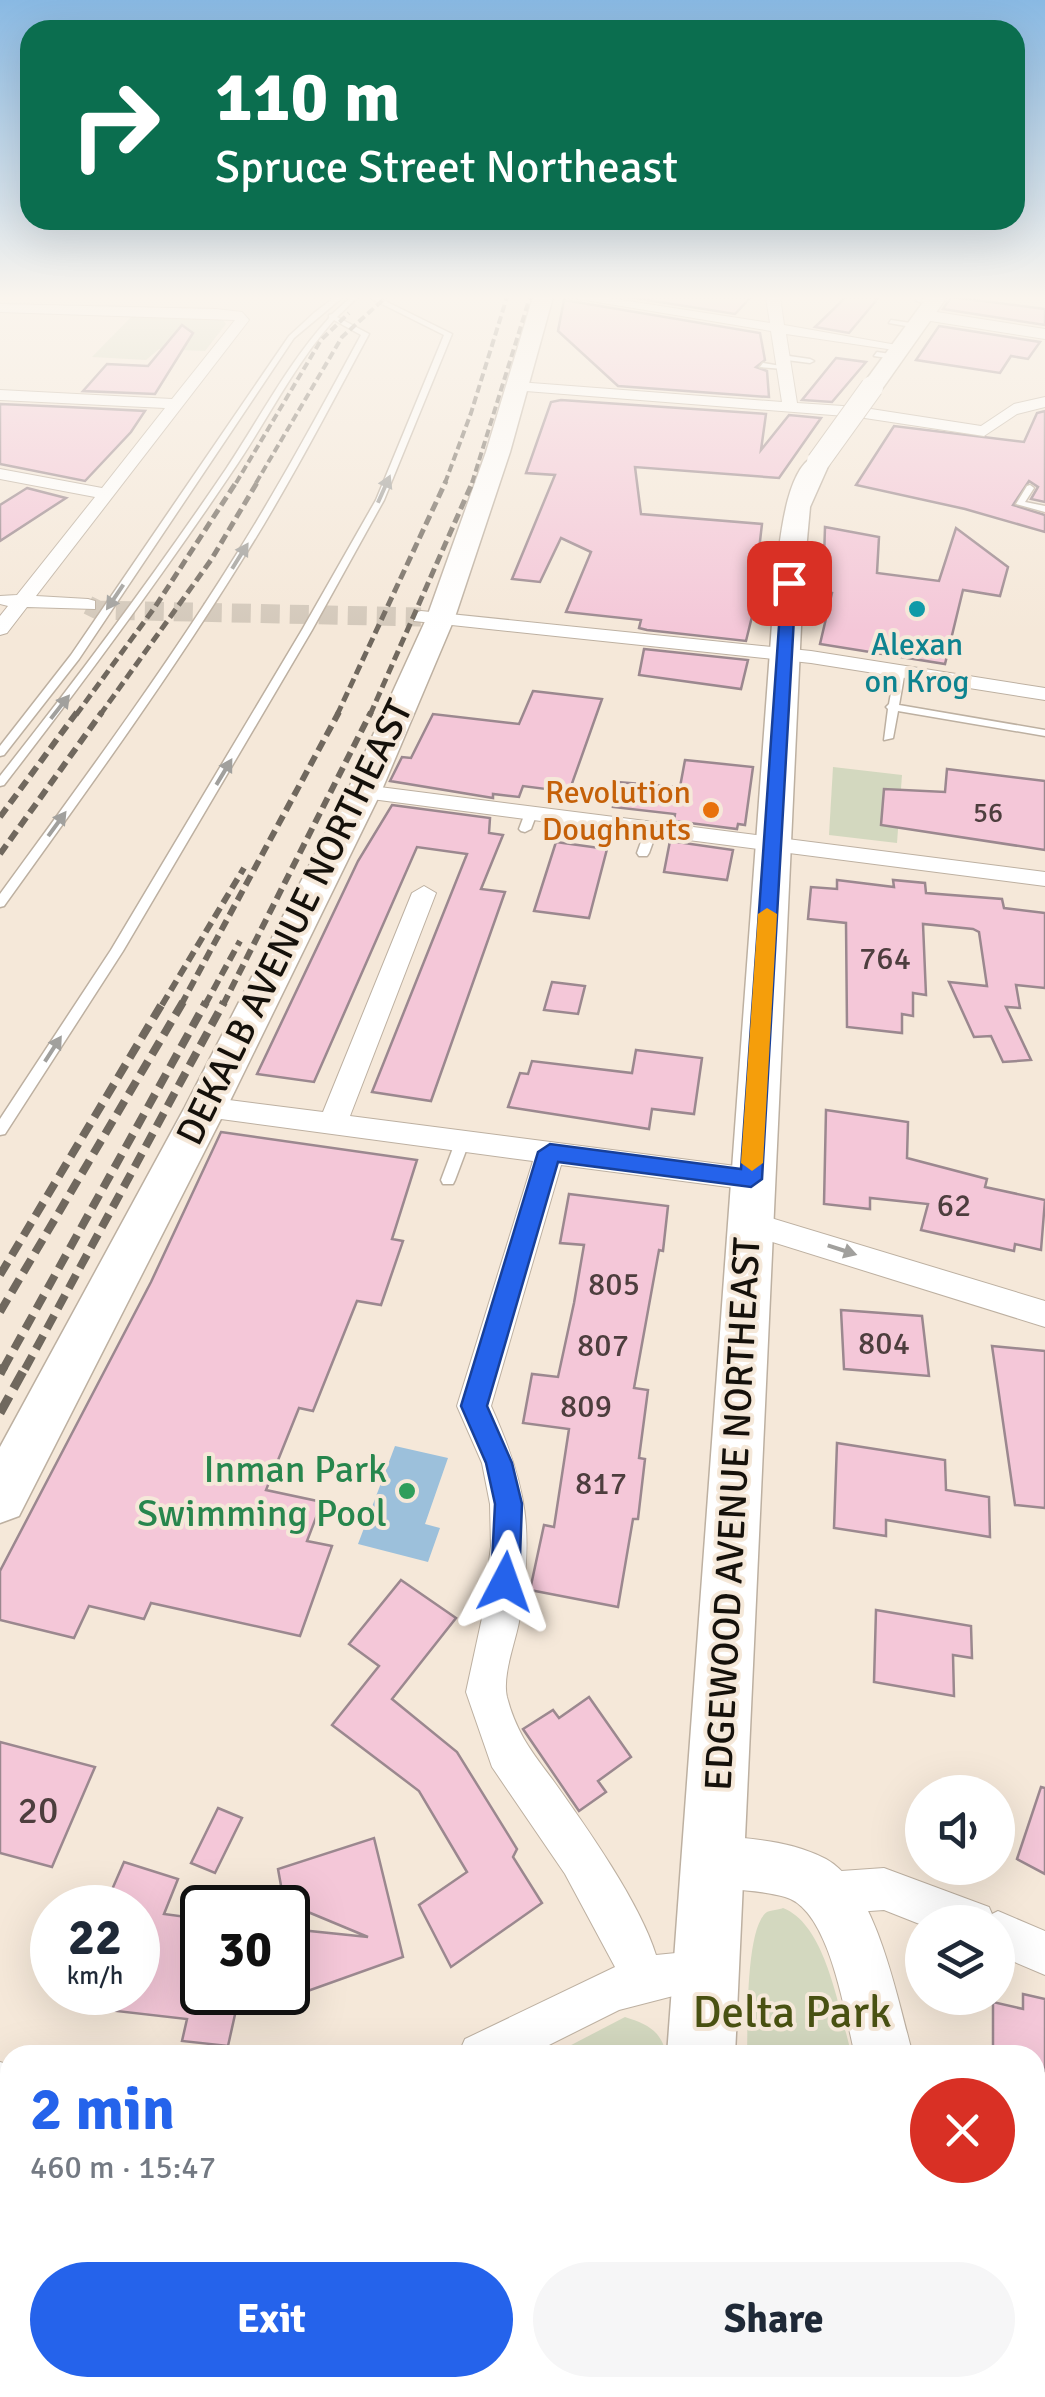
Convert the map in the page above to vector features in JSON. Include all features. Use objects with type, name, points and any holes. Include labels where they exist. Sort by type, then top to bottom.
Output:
[{"type":"main road","name":"DEKALB AVENUE NORTHEAST","points":[[0,1499],[206,1108],[364,792],[510,409]]},
{"type":"main road","name":"EDGEWOOD AVENUE NORTHEAST","points":[[702,2045],[794,520],[818,462],[856,409]]},
{"type":"street","points":[[0,629],[172,409]]},
{"type":"street","points":[[815,409],[984,431],[1012,409]]},
{"type":"street","points":[[0,474],[106,494]]},
{"type":"street","points":[[0,598],[88,606]]},
{"type":"street","points":[[431,617],[785,655],[1045,694]]},
{"type":"street","points":[[364,792],[528,821],[652,828],[1045,880]]},
{"type":"street","points":[[332,1124],[424,892]]},
{"type":"street","points":[[206,1108],[550,1152],[750,1201],[1045,1314]]},
{"type":"street","points":[[550,1152],[474,1406],[499,1463],[508,1504],[502,1618],[486,1692],[506,1753],[580,1859],[631,1945],[641,1978]]},
{"type":"street","points":[[712,1860],[792,1873],[811,1880],[827,1893],[844,1924],[881,2045]]},
{"type":"street","points":[[827,1893],[884,1889],[934,1905]]},
{"type":"street","points":[[1015,1940],[1045,1953]]},
{"type":"street","points":[[503,2045],[641,1978],[679,1971],[706,1972]]},
{"type":"lane","points":[[0,753],[75,656],[244,409]]},
{"type":"lane","points":[[0,783],[102,654],[268,409]]},
{"type":"lane","points":[[0,903],[146,701],[325,409]]},
{"type":"lane","points":[[0,1130],[117,951],[380,500],[417,409]]},
{"type":"lane","points":[[1030,488],[1020,504],[1045,509]]},
{"type":"lane","points":[[888,738],[900,671]]},
{"type":"lane","points":[[891,707],[1045,733]]},
{"type":"lane","points":[[643,853],[652,828]]},
{"type":"lane","points":[[448,1180],[463,1140]]},
{"type":"green space","points":[[833,767],[902,775],[897,843],[829,835]]},
{"type":"green space","name":"Delta Park","points":[[783,1908],[811,1932],[829,1972],[849,2045],[747,2045],[751,1957],[760,1921],[767,1912]]},
{"type":"green space","points":[[625,2017],[652,2030],[663,2045],[571,2045]]},
{"type":"water","name":"Inman Park Swimming Pool","points":[[395,1446],[448,1458],[425,1524],[440,1528],[428,1562],[358,1544]]},
{"type":"building","points":[[0,409],[145,411],[131,432],[85,481],[0,464]]},
{"type":"building","points":[[549,409],[691,409],[766,414],[761,450],[789,415],[821,418],[779,478],[635,467],[641,514],[762,524],[755,584],[760,584],[746,641],[647,630],[639,628],[641,620],[566,612],[591,552],[561,538],[540,582],[512,579],[555,475],[526,473]]},
{"type":"building","points":[[1045,411],[1045,502],[1031,499],[1038,487],[1029,481],[1013,505],[1045,515],[1045,532],[965,509],[856,485],[894,426],[1024,442],[1037,413]]},
{"type":"building","points":[[27,488],[66,498],[0,541],[0,505]]},
{"type":"building","name":"Alexan on Krog","points":[[825,527],[879,537],[877,573],[939,581],[956,528],[1008,567],[1000,596],[963,590],[945,664],[820,644],[832,593],[823,591]]},
{"type":"building","points":[[644,649],[748,660],[741,689],[639,675]]},
{"type":"building","points":[[533,691],[602,699],[569,792],[523,786],[519,797],[493,794],[493,798],[390,781],[402,757],[411,758],[433,714],[519,724]]},
{"type":"building","points":[[685,760],[753,767],[745,825],[738,824],[737,829],[674,821],[675,814],[613,807],[618,782],[680,787]]},
{"type":"building","points":[[947,769],[1045,781],[1045,850],[881,825],[884,789],[945,792]]},
{"type":"building","points":[[392,805],[490,818],[489,833],[503,835],[481,889],[505,892],[431,1101],[372,1092],[467,854],[417,847],[314,1082],[257,1074],[358,861]]},
{"type":"building","points":[[670,841],[733,850],[727,880],[664,872]]},
{"type":"building","points":[[556,842],[607,849],[589,918],[534,911]]},
{"type":"building","points":[[837,880],[894,887],[893,880],[925,883],[926,893],[1002,899],[1004,908],[1045,913],[1045,988],[1016,985],[1020,1008],[1006,1007],[1031,1060],[1003,1062],[991,1036],[974,1037],[949,982],[987,986],[979,932],[973,929],[923,924],[926,995],[913,993],[913,1016],[902,1014],[902,1033],[847,1027],[846,923],[808,919],[811,887],[837,889]]},
{"type":"building","points":[[552,982],[585,986],[578,1014],[544,1010]]},
{"type":"building","points":[[636,1050],[702,1058],[694,1114],[652,1109],[649,1129],[508,1107],[520,1073],[528,1074],[532,1061],[632,1073]]},
{"type":"building","points":[[826,1110],[908,1122],[907,1158],[987,1179],[985,1187],[1045,1200],[1041,1250],[1015,1244],[1014,1251],[921,1230],[928,1204],[870,1198],[870,1209],[824,1204]]},
{"type":"building","points":[[221,1132],[417,1160],[392,1239],[403,1241],[381,1305],[357,1301],[313,1411],[299,1408],[266,1490],[322,1502],[307,1541],[332,1546],[300,1636],[151,1603],[144,1619],[89,1606],[74,1638],[0,1620],[0,1571],[151,1282]]},
{"type":"building","points":[[569,1194],[668,1206],[663,1251],[659,1250],[634,1388],[648,1390],[639,1458],[645,1459],[638,1519],[633,1519],[618,1607],[530,1590],[544,1525],[554,1527],[569,1429],[523,1423],[532,1374],[558,1377],[574,1303],[584,1245],[560,1243]]},
{"type":"building","points":[[841,1310],[922,1316],[929,1376],[844,1369]]},
{"type":"building","points":[[992,1346],[1045,1351],[1045,1508],[1015,1505]]},
{"type":"building","points":[[837,1443],[945,1460],[946,1490],[989,1497],[990,1537],[886,1520],[886,1536],[834,1528]]},
{"type":"building","points":[[401,1580],[456,1618],[392,1699],[457,1752],[517,1849],[513,1857],[542,1903],[451,1967],[419,1905],[467,1872],[419,1791],[332,1725],[379,1666],[349,1644]]},
{"type":"building","points":[[876,1610],[971,1626],[972,1658],[953,1655],[954,1696],[874,1682]]},
{"type":"building","points":[[589,1697],[631,1757],[598,1781],[606,1792],[579,1811],[523,1729],[553,1710],[559,1718]]},
{"type":"building","points":[[0,1742],[95,1767],[52,1867],[0,1853]]},
{"type":"building","points":[[1041,1787],[1045,1788],[1045,1874],[1017,1859]]},
{"type":"building","points":[[218,1808],[242,1818],[215,1873],[191,1863]]},
{"type":"building","points":[[374,1838],[403,1957],[310,1990],[310,1931],[368,1937],[310,1913],[310,1885],[281,1885],[278,1869]]},
{"type":"building","points":[[124,1862],[178,1879],[164,1914],[180,1916],[180,2015],[235,2015],[228,2045],[182,2041],[187,2019],[152,2015],[160,2015],[160,1885],[114,1885]]},
{"type":"building","points":[[1023,1994],[1045,1999],[1045,2045],[993,2045],[993,2015],[1015,2015],[1015,2007],[1023,2009]]},
{"type":"tunnel","points":[[88,605],[98,610],[421,617]]},
{"type":"railway","points":[[236,483],[280,409]]},
{"type":"railway","points":[[256,483],[300,409]]},
{"type":"railway","points":[[445,483],[472,409]]},
{"type":"railway","points":[[472,483],[495,409]]},
{"type":"railway","points":[[76,715],[155,607],[237,481]]},
{"type":"railway","points":[[100,715],[211,560],[258,481]]},
{"type":"railway","points":[[337,715],[446,481]]},
{"type":"railway","points":[[370,715],[473,481]]},
{"type":"railway","points":[[0,817],[77,712]]},
{"type":"railway","points":[[0,854],[102,712]]},
{"type":"railway","points":[[181,1005],[339,712]]},
{"type":"railway","points":[[223,1005],[371,712]]},
{"type":"railway","points":[[162,1005],[244,868]]},
{"type":"railway","points":[[205,1005],[240,941]]},
{"type":"railway","points":[[0,1275],[163,1002]]},
{"type":"railway","points":[[0,1312],[183,1002]]},
{"type":"railway","points":[[3,1369],[206,1002]]},
{"type":"railway","points":[[25,1369],[224,1002]]},
{"type":"railway","points":[[0,1374],[4,1366]]},
{"type":"railway","points":[[0,1413],[26,1366]]},
{"type":"slow traffic","points":[[752,1163],[767,914]]},
{"type":"place","name":"Alexan on Krog","points":[[917,609]]},
{"type":"place","name":"Revolution Doughnuts","points":[[711,810]]},
{"type":"place","name":"Inman Park Swimming Pool","points":[[407,1491]]},
{"type":"route","points":[[505,1582],[508,1504],[499,1463],[474,1406],[550,1152],[751,1179],[789,583]]}]
